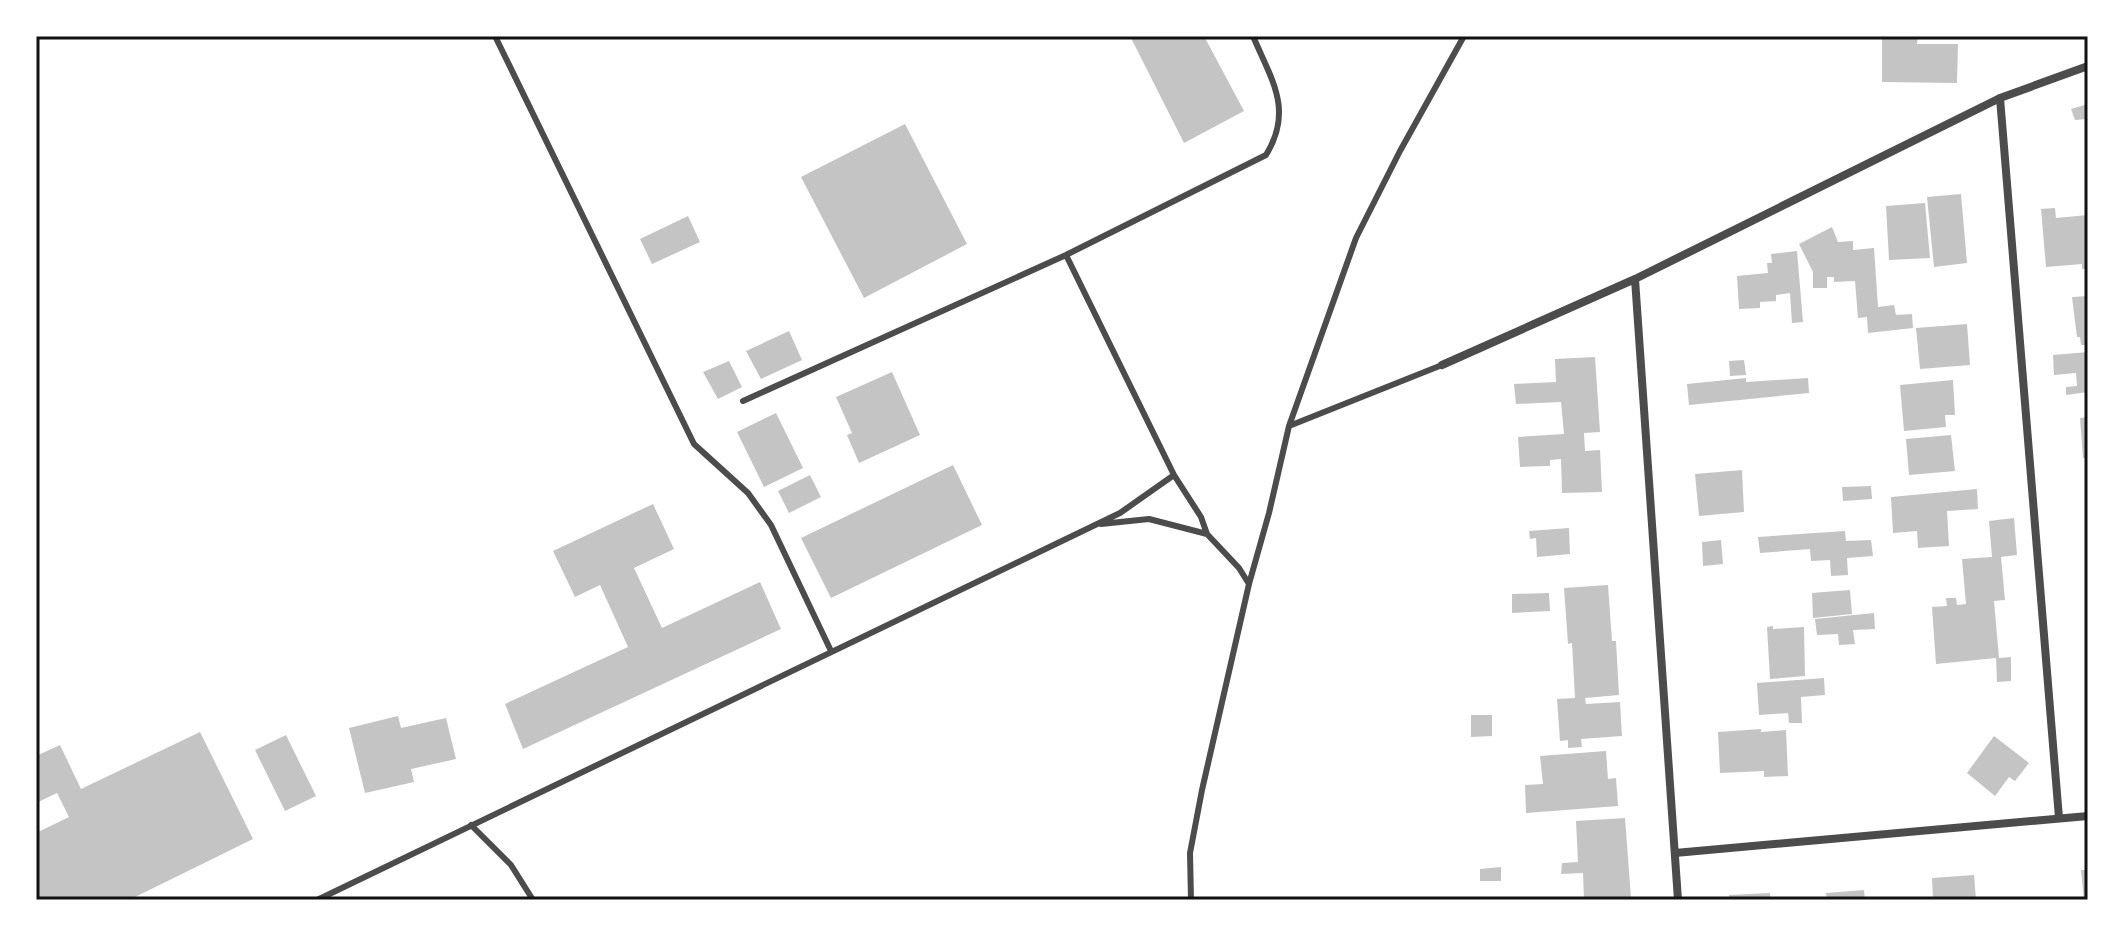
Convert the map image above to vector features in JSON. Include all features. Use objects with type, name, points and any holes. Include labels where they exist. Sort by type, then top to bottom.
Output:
[{"type":"street","points":[[1442,365],[1635,279],[2000,98],[2088,66]]},
{"type":"street","points":[[2000,98],[2059,818]]},
{"type":"street","points":[[1635,279],[1678,900]]},
{"type":"street","points":[[1675,853],[2088,816]]},
{"type":"lane","points":[[495,36],[694,444],[748,493],[771,525],[831,651]]},
{"type":"lane","points":[[743,401],[1066,255],[1266,155],[1276,133],[1280,100],[1253,36]]},
{"type":"lane","points":[[1191,900],[1190,853],[1202,790],[1289,426],[1356,238],[1464,36]]},
{"type":"lane","points":[[1066,255],[1174,475],[1201,517],[1207,534],[1239,568],[1249,584]]},
{"type":"lane","points":[[1289,426],[1442,365]]},
{"type":"lane","points":[[317,900],[1088,527],[1132,505],[1174,475]]},
{"type":"lane","points":[[1088,527],[1149,519],[1207,534]]},
{"type":"lane","points":[[471,825],[511,865],[533,900]]},
{"type":"building","points":[[1130,36],[1204,36],[1244,111],[1184,143]]},
{"type":"building","points":[[1882,36],[1918,36],[1917,44],[1958,44],[1957,83],[1882,82]]},
{"type":"building","points":[[2088,104],[2088,119],[2075,120],[2071,109]]},
{"type":"building","points":[[905,124],[967,244],[864,298],[801,177]]},
{"type":"building","points":[[1961,194],[1967,263],[1934,267],[1927,197]]},
{"type":"building","points":[[1925,203],[1930,258],[1889,260],[1886,206]]},
{"type":"building","points":[[2055,208],[2056,218],[2088,215],[2088,269],[2082,269],[2082,264],[2046,267],[2041,209]]},
{"type":"building","points":[[688,216],[700,242],[652,264],[640,239]]},
{"type":"building","points":[[1832,227],[1838,242],[1853,241],[1853,250],[1874,248],[1878,307],[1894,305],[1896,315],[1912,314],[1913,328],[1868,333],[1867,317],[1858,318],[1855,281],[1834,282],[1834,277],[1827,277],[1827,288],[1813,288],[1813,272],[1799,244]]},
{"type":"building","points":[[1797,251],[1803,322],[1792,323],[1790,293],[1776,295],[1776,301],[1760,302],[1760,308],[1739,309],[1737,276],[1768,273],[1767,263],[1772,263],[1771,254]]},
{"type":"building","points":[[2088,296],[2088,345],[2081,345],[2080,337],[2077,337],[2072,297]]},
{"type":"building","points":[[1967,324],[1970,365],[1920,369],[1916,328]]},
{"type":"building","points":[[789,331],[802,360],[761,379],[746,351]]},
{"type":"building","points":[[2088,352],[2088,392],[2066,395],[2066,387],[2077,386],[2076,373],[2054,375],[2053,355]]},
{"type":"building","points":[[1595,357],[1600,432],[1584,433],[1585,451],[1600,450],[1602,492],[1562,493],[1561,459],[1550,460],[1550,466],[1520,467],[1518,437],[1564,434],[1561,402],[1516,404],[1514,384],[1556,382],[1555,359]]},
{"type":"building","points":[[1744,360],[1746,375],[1730,376],[1729,361]]},
{"type":"building","points":[[729,361],[742,387],[718,399],[703,372]]},
{"type":"building","points":[[892,372],[920,435],[859,463],[847,435],[852,433],[836,397]]},
{"type":"building","points":[[1746,378],[1746,382],[1808,378],[1809,393],[1689,405],[1687,384]]},
{"type":"building","points":[[1953,380],[1955,415],[1945,415],[1946,427],[1904,431],[1900,385]]},
{"type":"building","points":[[776,413],[803,468],[764,487],[737,432]]},
{"type":"building","points":[[2088,417],[2088,458],[2083,458],[2080,418]]},
{"type":"building","points":[[1951,435],[1955,471],[1909,475],[1906,439]]},
{"type":"building","points":[[953,465],[982,525],[831,598],[801,538]]},
{"type":"building","points":[[1742,470],[1744,512],[1699,516],[1695,474]]},
{"type":"building","points":[[810,475],[821,497],[789,513],[778,491]]},
{"type":"building","points":[[1871,486],[1872,499],[1843,501],[1842,487]]},
{"type":"building","points":[[1977,489],[1978,509],[1947,511],[1949,546],[1918,548],[1917,531],[1893,533],[1891,497]]},
{"type":"building","points":[[653,504],[674,549],[634,568],[662,628],[760,582],[781,629],[523,749],[505,704],[628,647],[600,585],[575,597],[553,551]]},
{"type":"building","points":[[2014,518],[2017,555],[2001,557],[2005,600],[1994,601],[1999,658],[2011,657],[2011,681],[1997,682],[1996,658],[1936,664],[1932,607],[1947,606],[1946,598],[1956,598],[1957,605],[1966,604],[1962,559],[1992,557],[1989,521]]},
{"type":"building","points":[[1569,528],[1570,554],[1537,557],[1536,538],[1530,539],[1529,531]]},
{"type":"building","points":[[1845,531],[1846,541],[1871,540],[1873,556],[1847,558],[1848,575],[1831,576],[1830,560],[1811,561],[1810,549],[1760,553],[1758,537]]},
{"type":"building","points":[[1721,540],[1723,564],[1703,566],[1702,542]]},
{"type":"building","points":[[1608,585],[1619,695],[1585,698],[1586,704],[1620,702],[1622,736],[1581,739],[1582,747],[1568,748],[1568,740],[1560,741],[1557,699],[1575,698],[1572,643],[1568,644],[1564,588]]},
{"type":"building","points":[[1850,590],[1852,614],[1813,618],[1812,593]]},
{"type":"building","points":[[1549,593],[1550,611],[1512,613],[1512,594]]},
{"type":"building","points":[[1874,613],[1875,629],[1853,630],[1855,644],[1839,645],[1838,634],[1817,635],[1815,619]]},
{"type":"building","points":[[1773,626],[1773,629],[1804,627],[1805,676],[1770,679],[1767,627]]},
{"type":"building","points":[[1824,678],[1825,695],[1801,697],[1802,723],[1789,723],[1788,713],[1759,715],[1757,683]]},
{"type":"building","points":[[1471,715],[1492,715],[1492,736],[1471,737]]},
{"type":"building","points":[[398,716],[401,728],[446,718],[456,759],[411,769],[414,782],[365,793],[349,728]]},
{"type":"building","points":[[1761,729],[1761,732],[1786,730],[1788,776],[1764,777],[1764,771],[1720,773],[1718,732]]},
{"type":"building","points":[[200,732],[253,839],[129,900],[36,900],[36,833],[69,817],[57,793],[36,803],[36,756],[60,745],[81,789]]},
{"type":"building","points":[[286,735],[316,796],[285,811],[255,750]]},
{"type":"building","points":[[1994,736],[2029,763],[2015,781],[2009,777],[1995,796],[1967,773]]},
{"type":"building","points":[[1606,751],[1608,779],[1616,778],[1618,806],[1526,813],[1525,785],[1543,784],[1540,756]]},
{"type":"building","points":[[1625,818],[1631,898],[1584,900],[1583,873],[1561,874],[1562,863],[1578,862],[1576,821]]},
{"type":"building","points":[[1501,867],[1501,881],[1480,881],[1480,869]]},
{"type":"building","points":[[2081,870],[2088,870],[2088,900],[2084,900]]},
{"type":"building","points":[[1974,875],[1976,900],[1933,900],[1932,878]]},
{"type":"building","points":[[1864,890],[1865,900],[1827,900],[1826,893]]},
{"type":"building","points":[[1770,893],[1771,900],[1730,900],[1729,895]]}]
